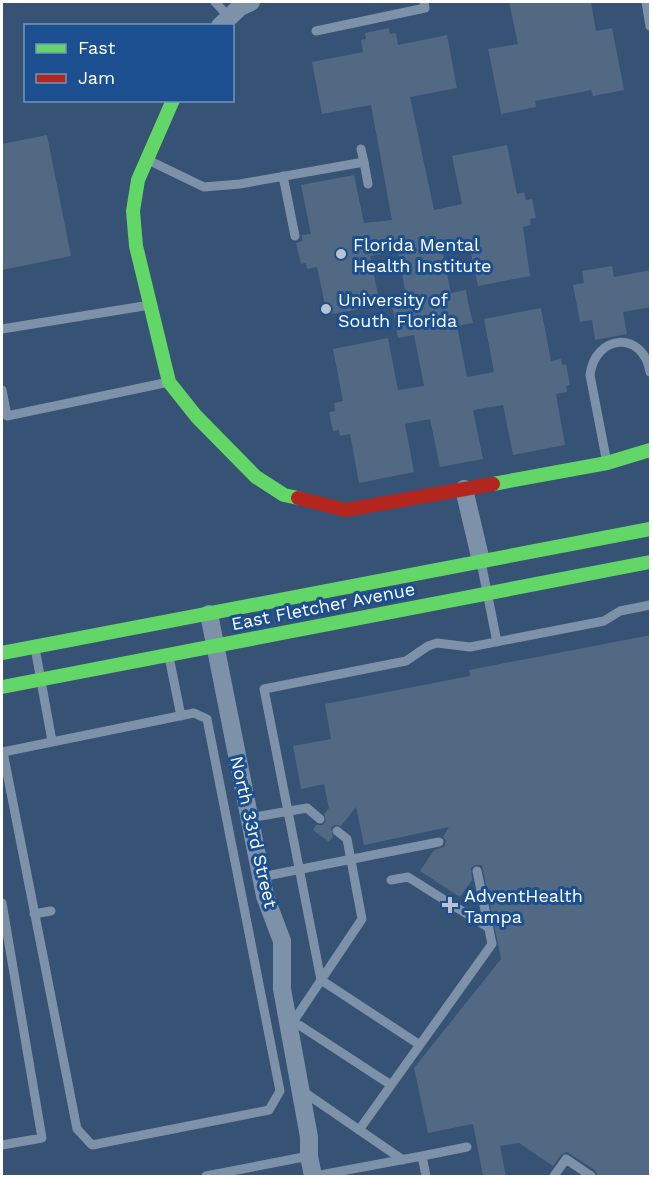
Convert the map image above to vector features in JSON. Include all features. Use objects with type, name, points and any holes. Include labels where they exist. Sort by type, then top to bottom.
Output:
[{"type":"main road","points":[[172,102],[138,180],[133,211],[134,236],[169,382],[196,416],[256,477],[284,495],[346,510],[607,463],[651,450]]},
{"type":"main road","name":"East Fletcher Avenue","points":[[2,653],[651,529]]},
{"type":"main road","name":"East Fletcher Avenue","points":[[2,687],[651,562]]},
{"type":"street","points":[[224,21],[251,2]]},
{"type":"street","points":[[464,489],[481,561]]},
{"type":"street","name":"North 33rd Street","points":[[208,614],[261,877],[282,941],[282,989],[291,1024],[309,1137],[309,1156],[314,1176]]},
{"type":"lane","points":[[215,2],[224,21]]},
{"type":"lane","points":[[316,31],[425,8],[424,2]]},
{"type":"lane","points":[[646,2],[651,26]]},
{"type":"lane","points":[[361,149],[368,184]]},
{"type":"lane","points":[[148,160],[204,187],[240,184],[364,162]]},
{"type":"lane","points":[[283,176],[295,236]]},
{"type":"lane","points":[[2,330],[150,305]]},
{"type":"lane","points":[[607,463],[590,375],[592,362],[609,345],[624,342],[638,347],[648,358],[651,372]]},
{"type":"lane","points":[[2,390],[7,416],[169,382]]},
{"type":"lane","points":[[481,561],[497,642]]},
{"type":"lane","points":[[420,1045],[321,980],[264,689],[405,661],[437,643],[470,647],[604,621],[620,610],[651,605]]},
{"type":"lane","points":[[35,647],[52,741]]},
{"type":"lane","points":[[168,654],[181,716]]},
{"type":"lane","points":[[194,713],[207,719],[280,1091],[269,1110],[92,1145],[77,1130],[3,752],[181,716],[194,713]]},
{"type":"lane","points":[[249,818],[307,808],[320,819]]},
{"type":"lane","points":[[337,831],[347,839],[362,919],[291,1024],[391,1085]]},
{"type":"lane","points":[[261,877],[439,842]]},
{"type":"lane","points":[[359,1130],[492,944],[477,871]]},
{"type":"lane","points":[[391,880],[408,877],[489,928]]},
{"type":"lane","points":[[2,903],[42,1138],[2,1145]]},
{"type":"lane","points":[[34,914],[51,911]]},
{"type":"lane","points":[[240,948],[252,945]]},
{"type":"lane","points":[[301,1090],[403,1160]]},
{"type":"lane","points":[[314,1176],[467,1147]]},
{"type":"lane","points":[[206,1176],[309,1156]]},
{"type":"lane","points":[[422,1156],[426,1176]]},
{"type":"lane","points":[[554,1176],[567,1159],[591,1176]]},
{"type":"building","points":[[509,2],[591,2],[596,31],[612,28],[624,90],[593,96],[591,90],[535,101],[536,107],[501,114],[488,49],[518,44]]},
{"type":"building","name":"Florida Mental Health Institute","points":[[389,28],[390,34],[396,33],[398,45],[447,35],[457,88],[410,97],[434,210],[462,204],[452,156],[507,145],[517,194],[524,192],[526,200],[532,199],[536,218],[530,219],[531,225],[523,227],[530,276],[478,286],[468,239],[441,245],[451,293],[466,290],[473,323],[457,326],[467,377],[494,372],[484,319],[541,308],[551,361],[561,359],[562,365],[566,364],[570,385],[566,386],[567,392],[556,394],[565,445],[513,455],[503,405],[473,410],[483,459],[440,467],[430,419],[405,424],[414,472],[359,483],[350,434],[340,436],[339,430],[333,431],[329,412],[335,411],[334,403],[343,401],[333,349],[388,338],[398,390],[424,386],[414,335],[398,338],[392,305],[407,302],[398,251],[370,256],[380,305],[327,315],[317,267],[307,269],[306,263],[301,264],[296,243],[302,241],[302,235],[311,234],[301,185],[354,175],[364,223],[392,220],[371,105],[322,114],[312,62],[363,52],[361,40],[366,39],[365,33]]},
{"type":"building","points":[[47,135],[71,256],[2,270],[2,144]]},
{"type":"building","points":[[612,266],[614,277],[651,270],[651,307],[623,312],[627,334],[595,340],[592,320],[580,322],[573,285],[584,283],[582,271]]},
{"type":"building","points":[[651,635],[651,1176],[598,1176],[595,1170],[567,1152],[561,1155],[553,1166],[519,1143],[500,1146],[506,1176],[483,1176],[473,1124],[428,1133],[414,1068],[501,959],[482,865],[475,865],[471,868],[472,880],[460,897],[420,871],[434,850],[444,847],[446,841],[443,837],[449,827],[364,845],[356,807],[341,826],[331,827],[333,837],[329,842],[313,830],[316,825],[323,825],[326,821],[324,814],[329,808],[324,784],[301,789],[293,746],[331,739],[325,704],[470,676],[469,670]]},
{"type":"traffic: fast","points":[[172,102],[138,180],[133,211],[136,246],[169,382],[196,416],[256,477],[284,495],[298,498]]},
{"type":"traffic: fast","points":[[493,484],[607,463],[650,450]]},
{"type":"traffic: fast","points":[[2,653],[650,529]]},
{"type":"traffic: fast","points":[[2,687],[650,562]]},
{"type":"traffic: jam","points":[[298,498],[346,510],[493,484]]},
{"type":"place","name":"Florida Mental Health Institute","points":[[341,254]]},
{"type":"place","name":"University of South Florida","points":[[326,309]]},
{"type":"place","name":"AdventHealth Tampa","points":[[450,905]]}]
